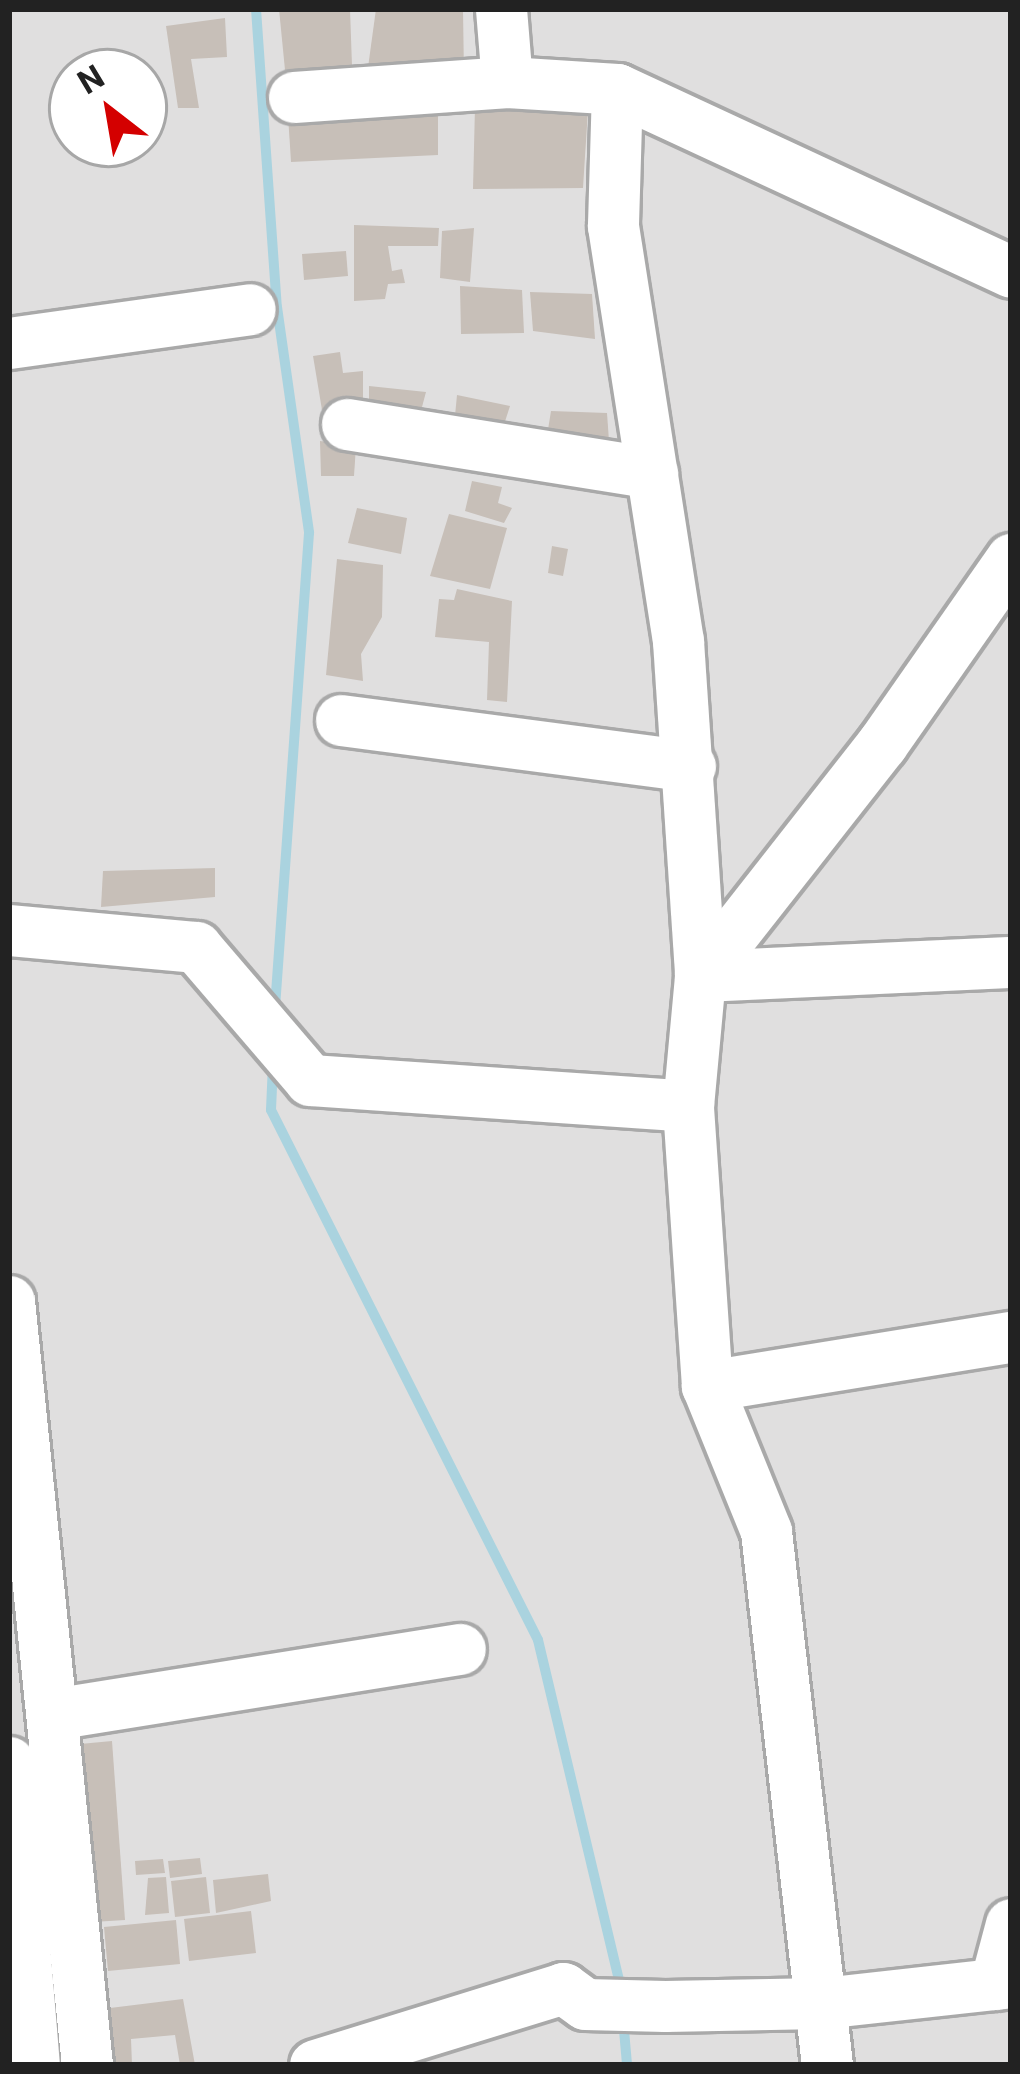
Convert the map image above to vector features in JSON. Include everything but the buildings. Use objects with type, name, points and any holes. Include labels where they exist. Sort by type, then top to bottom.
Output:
[{"type":"street","points":[[501,9],[507,82]]},
{"type":"street","points":[[294,97],[507,82],[617,89],[1011,272]]},
{"type":"street","points":[[617,89],[613,226],[652,472],[690,766],[700,976],[688,1106],[707,1386],[766,1531],[827,2065]]},
{"type":"street","points":[[9,343],[250,309]]},
{"type":"street","points":[[346,424],[652,472]]},
{"type":"street","points":[[700,976],[882,744],[1010,565]]},
{"type":"street","points":[[341,720],[690,766]]},
{"type":"street","points":[[9,930],[196,947],[310,1080],[688,1106]]},
{"type":"street","points":[[700,976],[1011,962]]},
{"type":"street","points":[[9,1301],[86,2065]]},
{"type":"street","points":[[707,1386],[1011,1337]]},
{"type":"street","points":[[53,1714],[460,1648]]},
{"type":"street","points":[[9,1762],[34,2065]]},
{"type":"street","points":[[315,2065],[563,1988],[585,2004],[822,2002],[1003,1983],[1011,1924]]},
{"type":"shaded area","points":[[9,9],[1011,9],[1011,2065],[9,2065]]},
{"type":"waterway","points":[[256,9],[277,307],[309,533],[275,1009]]},
{"type":"waterway","points":[[273,1064],[271,1110],[538,1640],[620,1985]]},
{"type":"waterway","points":[[624,2030],[627,2065]]}]
